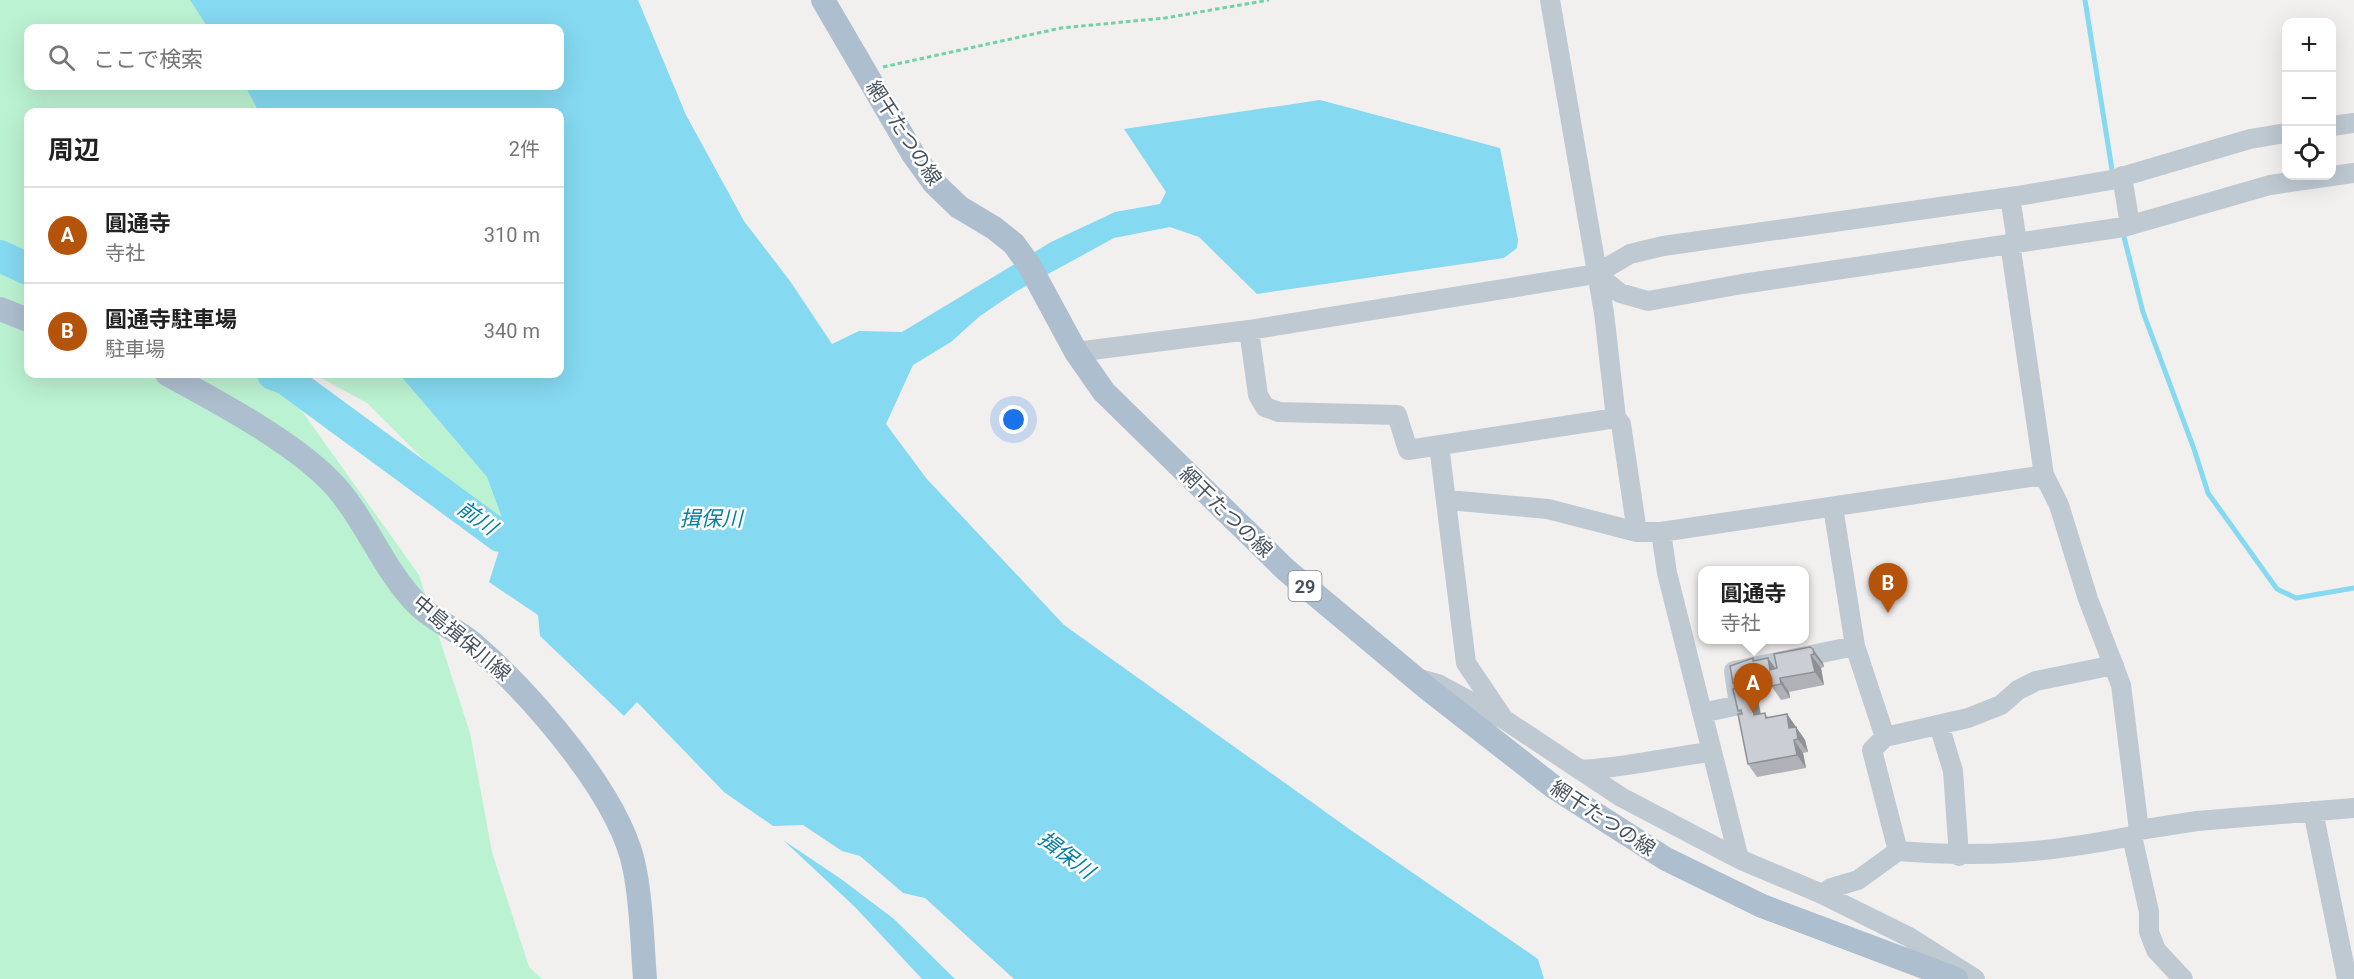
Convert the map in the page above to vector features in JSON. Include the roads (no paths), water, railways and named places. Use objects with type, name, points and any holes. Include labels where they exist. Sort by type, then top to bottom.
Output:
[{"type":"main road","name":"網干たつの線","points":[[823,0],[913,154],[934,183],[958,207],[994,228],[1014,244],[1029,264],[1076,352],[1104,392],[1286,570],[1415,678],[1555,788],[1666,859],[1762,906],[1956,979]]},
{"type":"main road","points":[[0,309],[24,318]]},
{"type":"main road","name":"中島揖保川線","points":[[174,378],[297,452],[336,487],[418,605],[476,646],[516,683],[557,732],[599,790],[624,836],[635,869],[645,979]]},
{"type":"street","points":[[1550,0],[1604,313],[1616,418],[1621,424],[1637,532]]},
{"type":"street","points":[[2336,125],[2354,123]]},
{"type":"street","points":[[1076,352],[1249,330],[1596,274],[1630,254],[1663,246],[2010,197],[2122,176],[2250,139],[2282,134]]},
{"type":"street","points":[[1596,274],[1620,293],[1648,301],[2130,225],[2270,185],[2354,173]]},
{"type":"street","points":[[2122,176],[2130,225]]},
{"type":"street","points":[[2010,197],[2044,475],[2059,505],[2088,599],[2121,685],[2135,833],[2150,932],[2156,950],[2183,979]]},
{"type":"street","points":[[1249,330],[1258,395],[1265,407],[1279,412],[1397,415],[1408,450],[1616,418]]},
{"type":"street","points":[[1439,445],[1448,500],[1466,663],[1505,720]]},
{"type":"street","points":[[1448,500],[1548,508],[1637,532],[1661,532],[2044,475]]},
{"type":"street","points":[[1833,507],[1855,646],[1885,737]]},
{"type":"street","points":[[1661,532],[1667,573],[1739,859]]},
{"type":"street","points":[[1702,713],[1739,705],[1734,670],[1855,646]]},
{"type":"street","points":[[1899,851],[1872,750],[1885,737],[1968,718],[2001,705],[2018,690],[2036,681],[2114,665]]},
{"type":"street","points":[[1415,678],[1438,684],[1505,720],[1659,820],[1910,937],[1975,979]]},
{"type":"street","points":[[1939,725],[1953,771],[1959,856]]},
{"type":"street","points":[[1580,770],[1618,768],[1657,759],[1712,752]]},
{"type":"street","points":[[1821,894],[1831,888],[1858,880],[1899,851],[1959,856],[2053,851],[2197,821],[2354,808]]},
{"type":"street","points":[[2313,811],[2346,979]]},
{"type":"water","name":"揖保川","points":[[190,0],[638,0],[686,115],[744,221],[790,281],[832,344],[859,331],[902,332],[1051,242],[1115,212],[1160,204],[1166,192],[1124,129],[1320,100],[1500,148],[1518,240],[1517,248],[1504,258],[1257,294],[1199,237],[1170,227],[1114,238],[1017,291],[980,316],[951,342],[913,365],[886,424],[926,478],[1064,625],[1352,831],[1538,959],[1544,979],[1014,979],[925,898],[903,893],[860,856],[842,851],[803,825],[773,826],[724,792],[637,702],[624,716],[540,636],[538,615],[489,582],[506,529],[487,477],[402,378],[564,378],[564,108],[257,108],[247,90],[564,90],[564,24],[205,24]]},
{"type":"water","points":[[783,840],[841,879],[894,919],[955,979],[922,979],[855,907]]},
{"type":"waterway","points":[[2085,0],[2113,176]]},
{"type":"waterway","points":[[2123,233],[2143,312],[2208,493],[2277,589],[2296,598],[2354,588]]},
{"type":"waterway","name":"前川","points":[[0,256],[24,267]]},
{"type":"waterway","name":"前川","points":[[283,378],[500,536],[547,543]]},
{"type":"place","name":"圓通寺駐車場","points":[[1888,613]]},
{"type":"place","name":"圓通寺","points":[[1753,713]]}]
